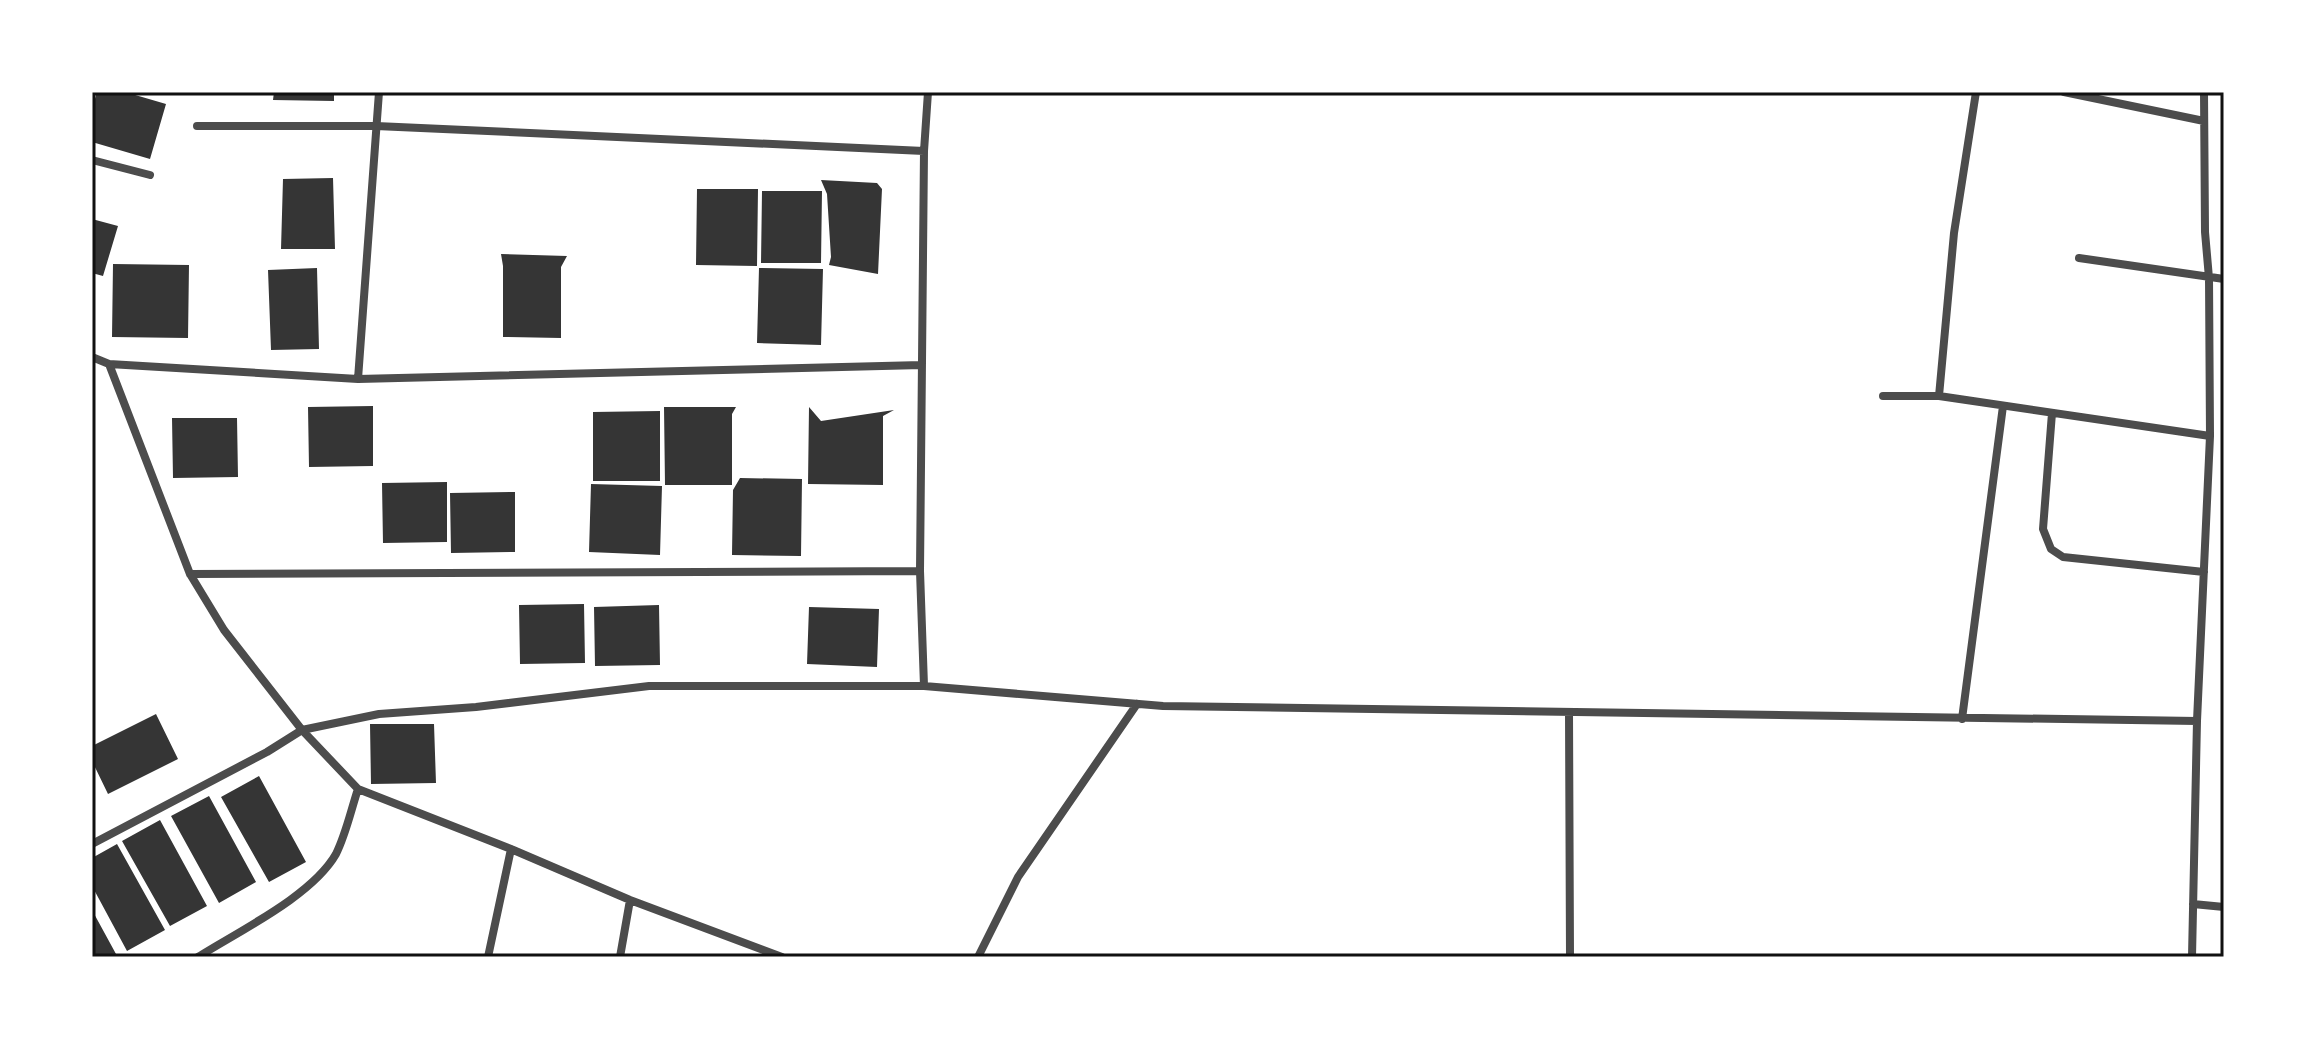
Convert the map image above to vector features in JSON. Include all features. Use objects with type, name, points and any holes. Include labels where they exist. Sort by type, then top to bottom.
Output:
[{"type":"street","points":[[358,379],[379,92]]},
{"type":"street","points":[[924,686],[920,571],[924,151],[928,92]]},
{"type":"street","points":[[1939,396],[1954,233],[1976,92]]},
{"type":"street","points":[[2064,92],[2204,121]]},
{"type":"street","points":[[2192,957],[2197,721],[2210,436],[2204,92]]},
{"type":"street","points":[[197,126],[376,126],[924,151]]},
{"type":"street","points":[[92,160],[150,175]]},
{"type":"street","points":[[2079,258],[2224,279]]},
{"type":"street","points":[[92,357],[109,364],[358,379],[922,365]]},
{"type":"street","points":[[109,364],[190,574],[224,630],[302,730],[358,789],[630,900],[782,957]]},
{"type":"street","points":[[1883,396],[1939,396],[2210,436]]},
{"type":"street","points":[[1962,719],[2003,406]]},
{"type":"street","points":[[2052,413],[2043,529],[2051,549],[2063,557],[2204,572]]},
{"type":"street","points":[[190,574],[920,571]]},
{"type":"street","points":[[92,844],[267,752],[302,730],[379,714],[476,707],[649,686],[924,686],[1163,706],[2197,721]]},
{"type":"street","points":[[978,957],[1018,877],[1137,704]]},
{"type":"street","points":[[1569,712],[1570,957]]},
{"type":"street","points":[[198,957],[295,897],[324,871],[337,851],[358,789]]},
{"type":"street","points":[[488,957],[511,849]]},
{"type":"street","points":[[620,957],[630,900]]},
{"type":"street","points":[[2193,904],[2224,907]]},
{"type":"building","points":[[97,92],[125,92],[166,104],[150,159],[92,142],[92,109]]},
{"type":"building","points":[[274,92],[334,92],[334,101],[273,100]]},
{"type":"building","points":[[333,178],[335,249],[281,249],[283,179]]},
{"type":"building","points":[[821,180],[877,183],[882,189],[878,274],[829,265],[827,194]]},
{"type":"building","points":[[697,189],[758,189],[757,266],[696,265]]},
{"type":"building","points":[[762,191],[822,191],[821,263],[761,263]]},
{"type":"building","points":[[92,219],[118,226],[103,276],[92,273]]},
{"type":"building","points":[[501,254],[567,256],[561,267],[561,338],[503,337]]},
{"type":"building","points":[[113,264],[189,265],[188,338],[112,337]]},
{"type":"building","points":[[317,268],[319,349],[271,350],[268,270]]},
{"type":"building","points":[[759,268],[823,269],[821,345],[757,343]]},
{"type":"building","points":[[373,406],[373,466],[309,467],[308,407]]},
{"type":"building","points":[[664,407],[736,407],[732,414],[732,485],[665,485]]},
{"type":"building","points":[[809,407],[821,421],[894,410],[883,416],[883,485],[808,484]]},
{"type":"building","points":[[660,411],[660,481],[593,481],[593,412]]},
{"type":"building","points":[[172,418],[237,418],[238,477],[173,478]]},
{"type":"building","points":[[740,478],[802,479],[801,556],[732,555],[733,490]]},
{"type":"building","points":[[447,482],[447,542],[383,543],[382,483]]},
{"type":"building","points":[[591,484],[662,486],[660,555],[589,552]]},
{"type":"building","points":[[515,492],[515,552],[451,553],[450,493]]},
{"type":"building","points":[[584,604],[585,663],[520,664],[519,605]]},
{"type":"building","points":[[659,605],[660,665],[595,666],[594,607]]},
{"type":"building","points":[[809,607],[879,609],[877,667],[807,664]]},
{"type":"building","points":[[156,714],[178,759],[108,794],[92,761],[92,746]]},
{"type":"building","points":[[370,724],[434,724],[436,783],[371,784]]},
{"type":"building","points":[[259,776],[306,862],[269,882],[221,797]]},
{"type":"building","points":[[209,796],[256,882],[219,903],[171,816]]},
{"type":"building","points":[[160,820],[207,906],[170,926],[122,841]]},
{"type":"building","points":[[117,844],[165,930],[127,951],[92,886],[92,858]]},
{"type":"building","points":[[92,910],[116,954],[111,957],[92,957]]}]
